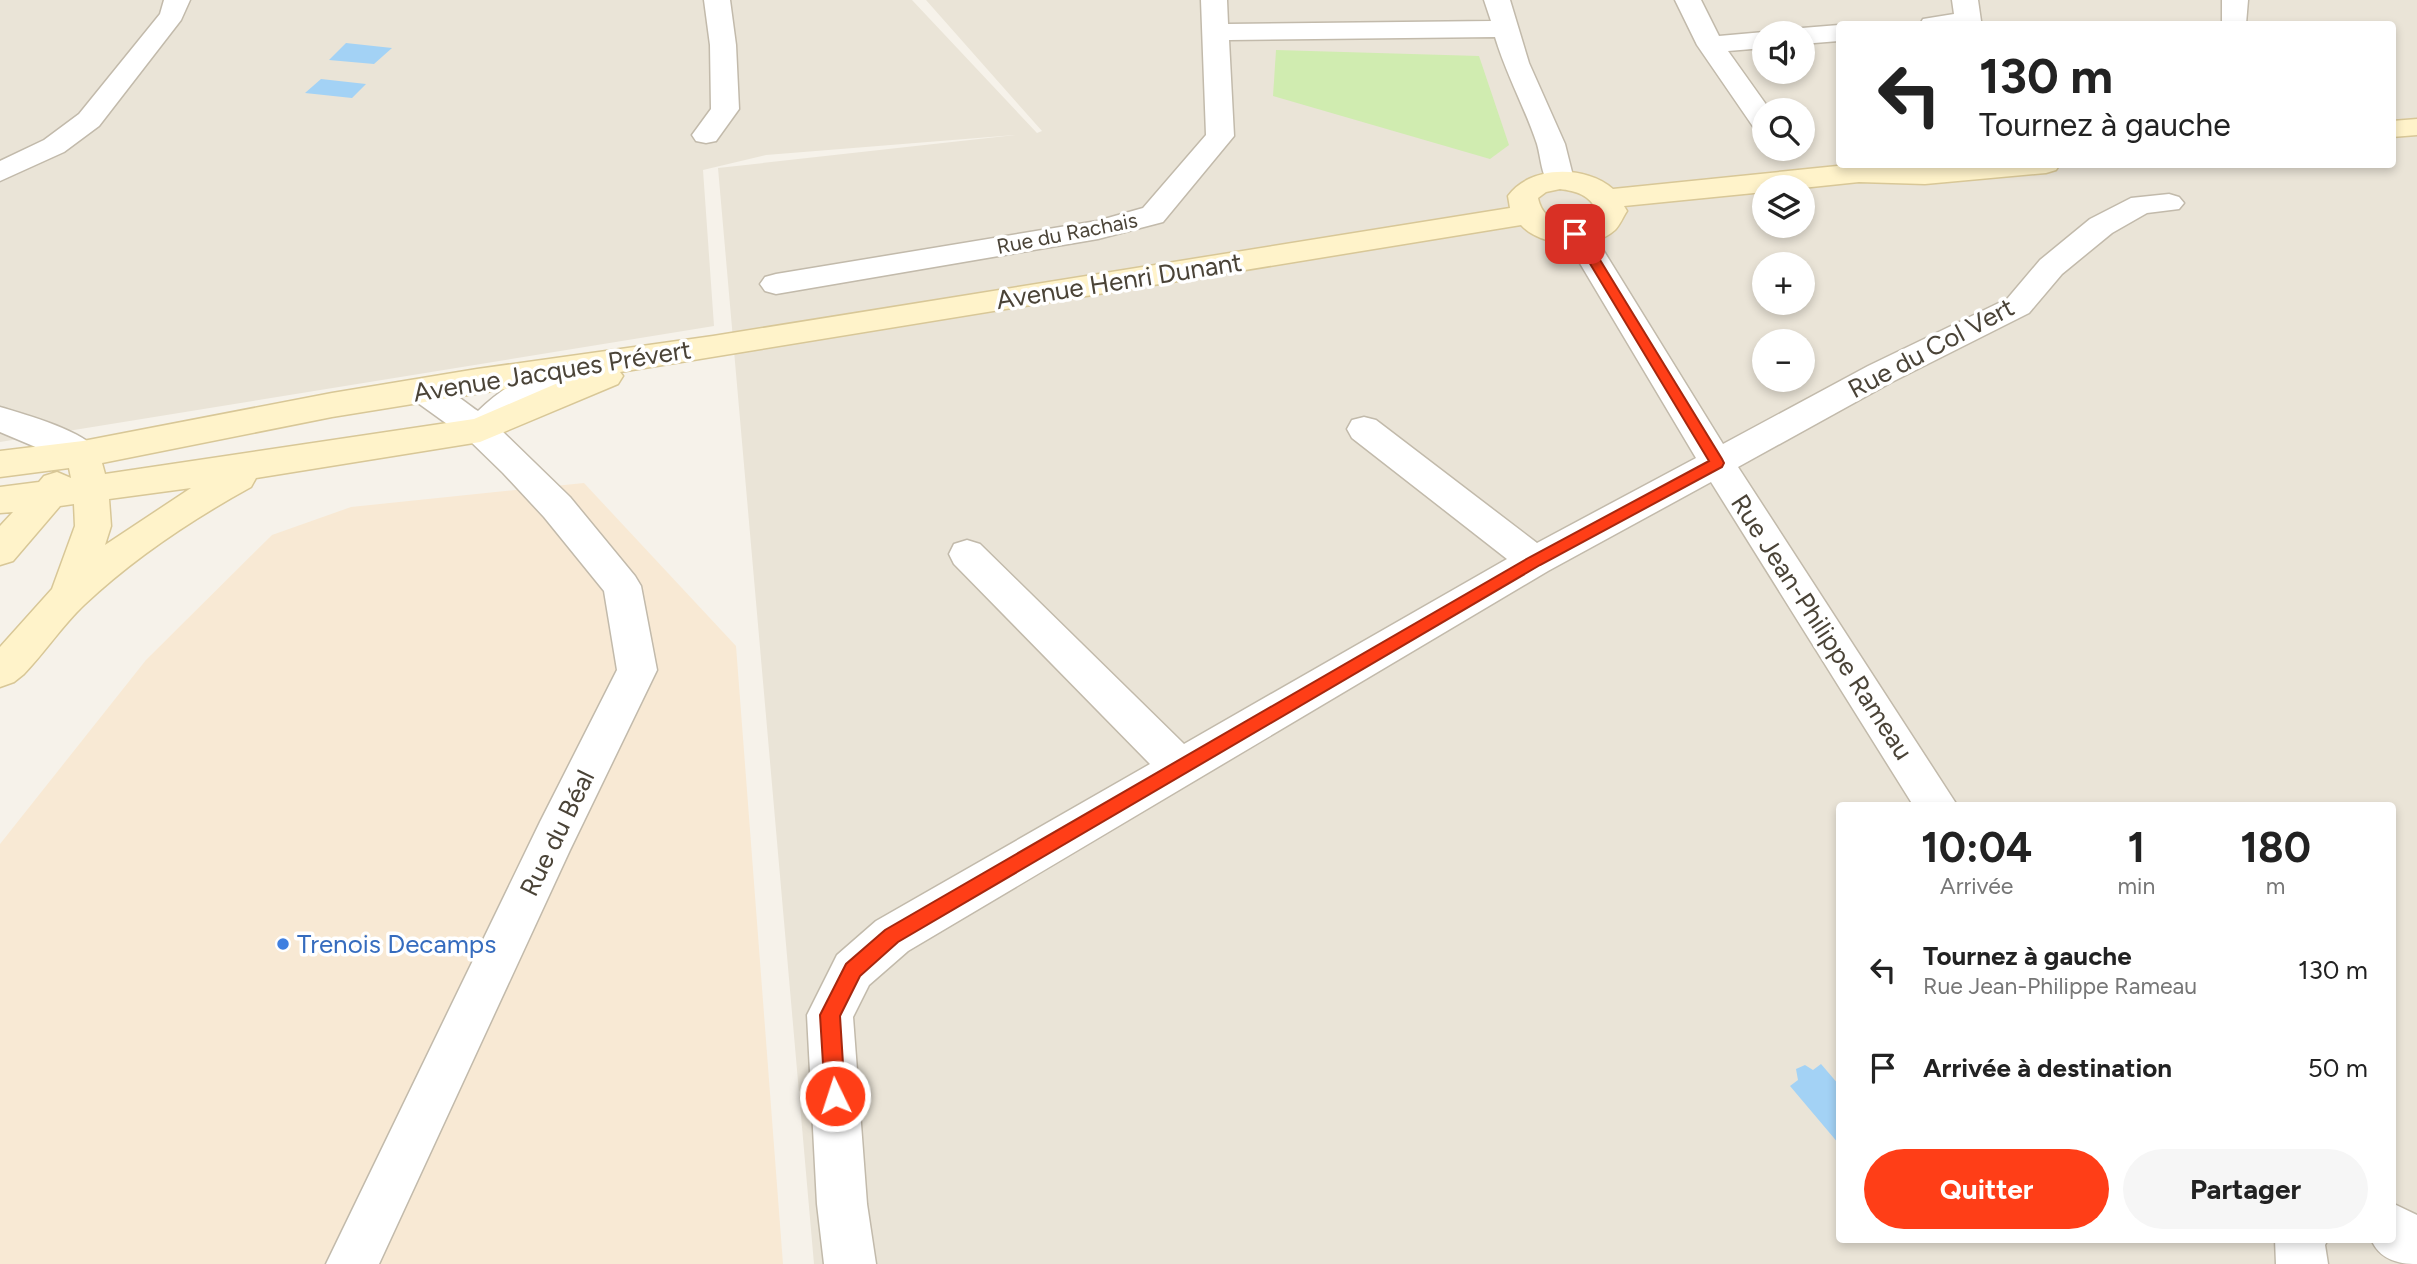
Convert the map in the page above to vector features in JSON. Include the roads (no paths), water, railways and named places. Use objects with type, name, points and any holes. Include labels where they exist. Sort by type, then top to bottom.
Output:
[{"type":"main road","points":[[2396,129],[2417,127]]},
{"type":"main road","points":[[1607,199],[1859,173],[1925,175],[2002,168]]},
{"type":"main road","points":[[1560,180],[1590,186],[1607,199],[1612,211],[1608,222],[1599,229],[1575,234],[1550,230],[1526,215],[1522,206],[1527,191],[1546,181],[1560,180]]},
{"type":"main road","name":"Avenue Henri Dunant","points":[[712,347],[1526,215]]},
{"type":"main road","name":"Avenue Jacques Prévert","points":[[0,464],[83,454],[423,390],[712,347]]},
{"type":"main road","name":"Avenue Jacques Prévert","points":[[0,500],[91,489],[480,430],[607,376],[712,347]]},
{"type":"main road","points":[[68,597],[93,526],[91,489],[83,454]]},
{"type":"main road","points":[[0,551],[83,454]]},
{"type":"main road","points":[[0,671],[14,659],[68,597],[155,526],[200,498],[249,473],[283,460]]},
{"type":"street","points":[[0,172],[54,146],[89,120],[172,15],[177,0]]},
{"type":"street","points":[[706,135],[725,109],[723,45],[717,0]]},
{"type":"street","name":"Rue du Rachais","points":[[776,284],[1098,230],[1153,215],[1220,136],[1214,0]]},
{"type":"street","points":[[1497,0],[1516,63],[1551,144],[1560,180]]},
{"type":"street","points":[[1688,0],[1710,45],[1752,105]]},
{"type":"street","points":[[1965,0],[1968,21]]},
{"type":"street","points":[[2234,21],[2235,0]]},
{"type":"street","points":[[1217,32],[1507,29]]},
{"type":"street","points":[[1815,35],[1836,33]]},
{"type":"street","points":[[1710,45],[1752,41]]},
{"type":"street","name":"Rue du Col Vert","points":[[850,1264],[842,1204],[830,1015],[853,970],[892,936],[1535,561],[1880,373],[2018,306],[2051,267],[2101,226],[2141,204],[2169,203]]},
{"type":"street","name":"Rue Jean-Philippe Rameau","points":[[1575,234],[1595,262],[1717,463],[1934,802]]},
{"type":"street","points":[[480,430],[508,400],[544,379],[579,367]]},
{"type":"street","name":"Rue du Béal","points":[[352,1264],[549,848],[637,670],[622,586],[556,507],[480,430],[423,390]]},
{"type":"street","points":[[0,419],[52,438],[83,454]]},
{"type":"street","points":[[1364,429],[1535,561]]},
{"type":"street","points":[[967,554],[1181,768]]},
{"type":"street","points":[[2396,1231],[2417,1248]]},
{"type":"street","points":[[2299,1243],[2302,1264]]},
{"type":"water","points":[[346,43],[392,48],[374,64],[329,60]]},
{"type":"water","points":[[321,79],[366,84],[352,98],[305,93]]},
{"type":"water","points":[[1821,1064],[1836,1082],[1836,1140],[1790,1086],[1798,1080],[1796,1069],[1805,1065],[1813,1070]]},
{"type":"place","name":"Trenois Decamps","points":[[283,944]]}]
